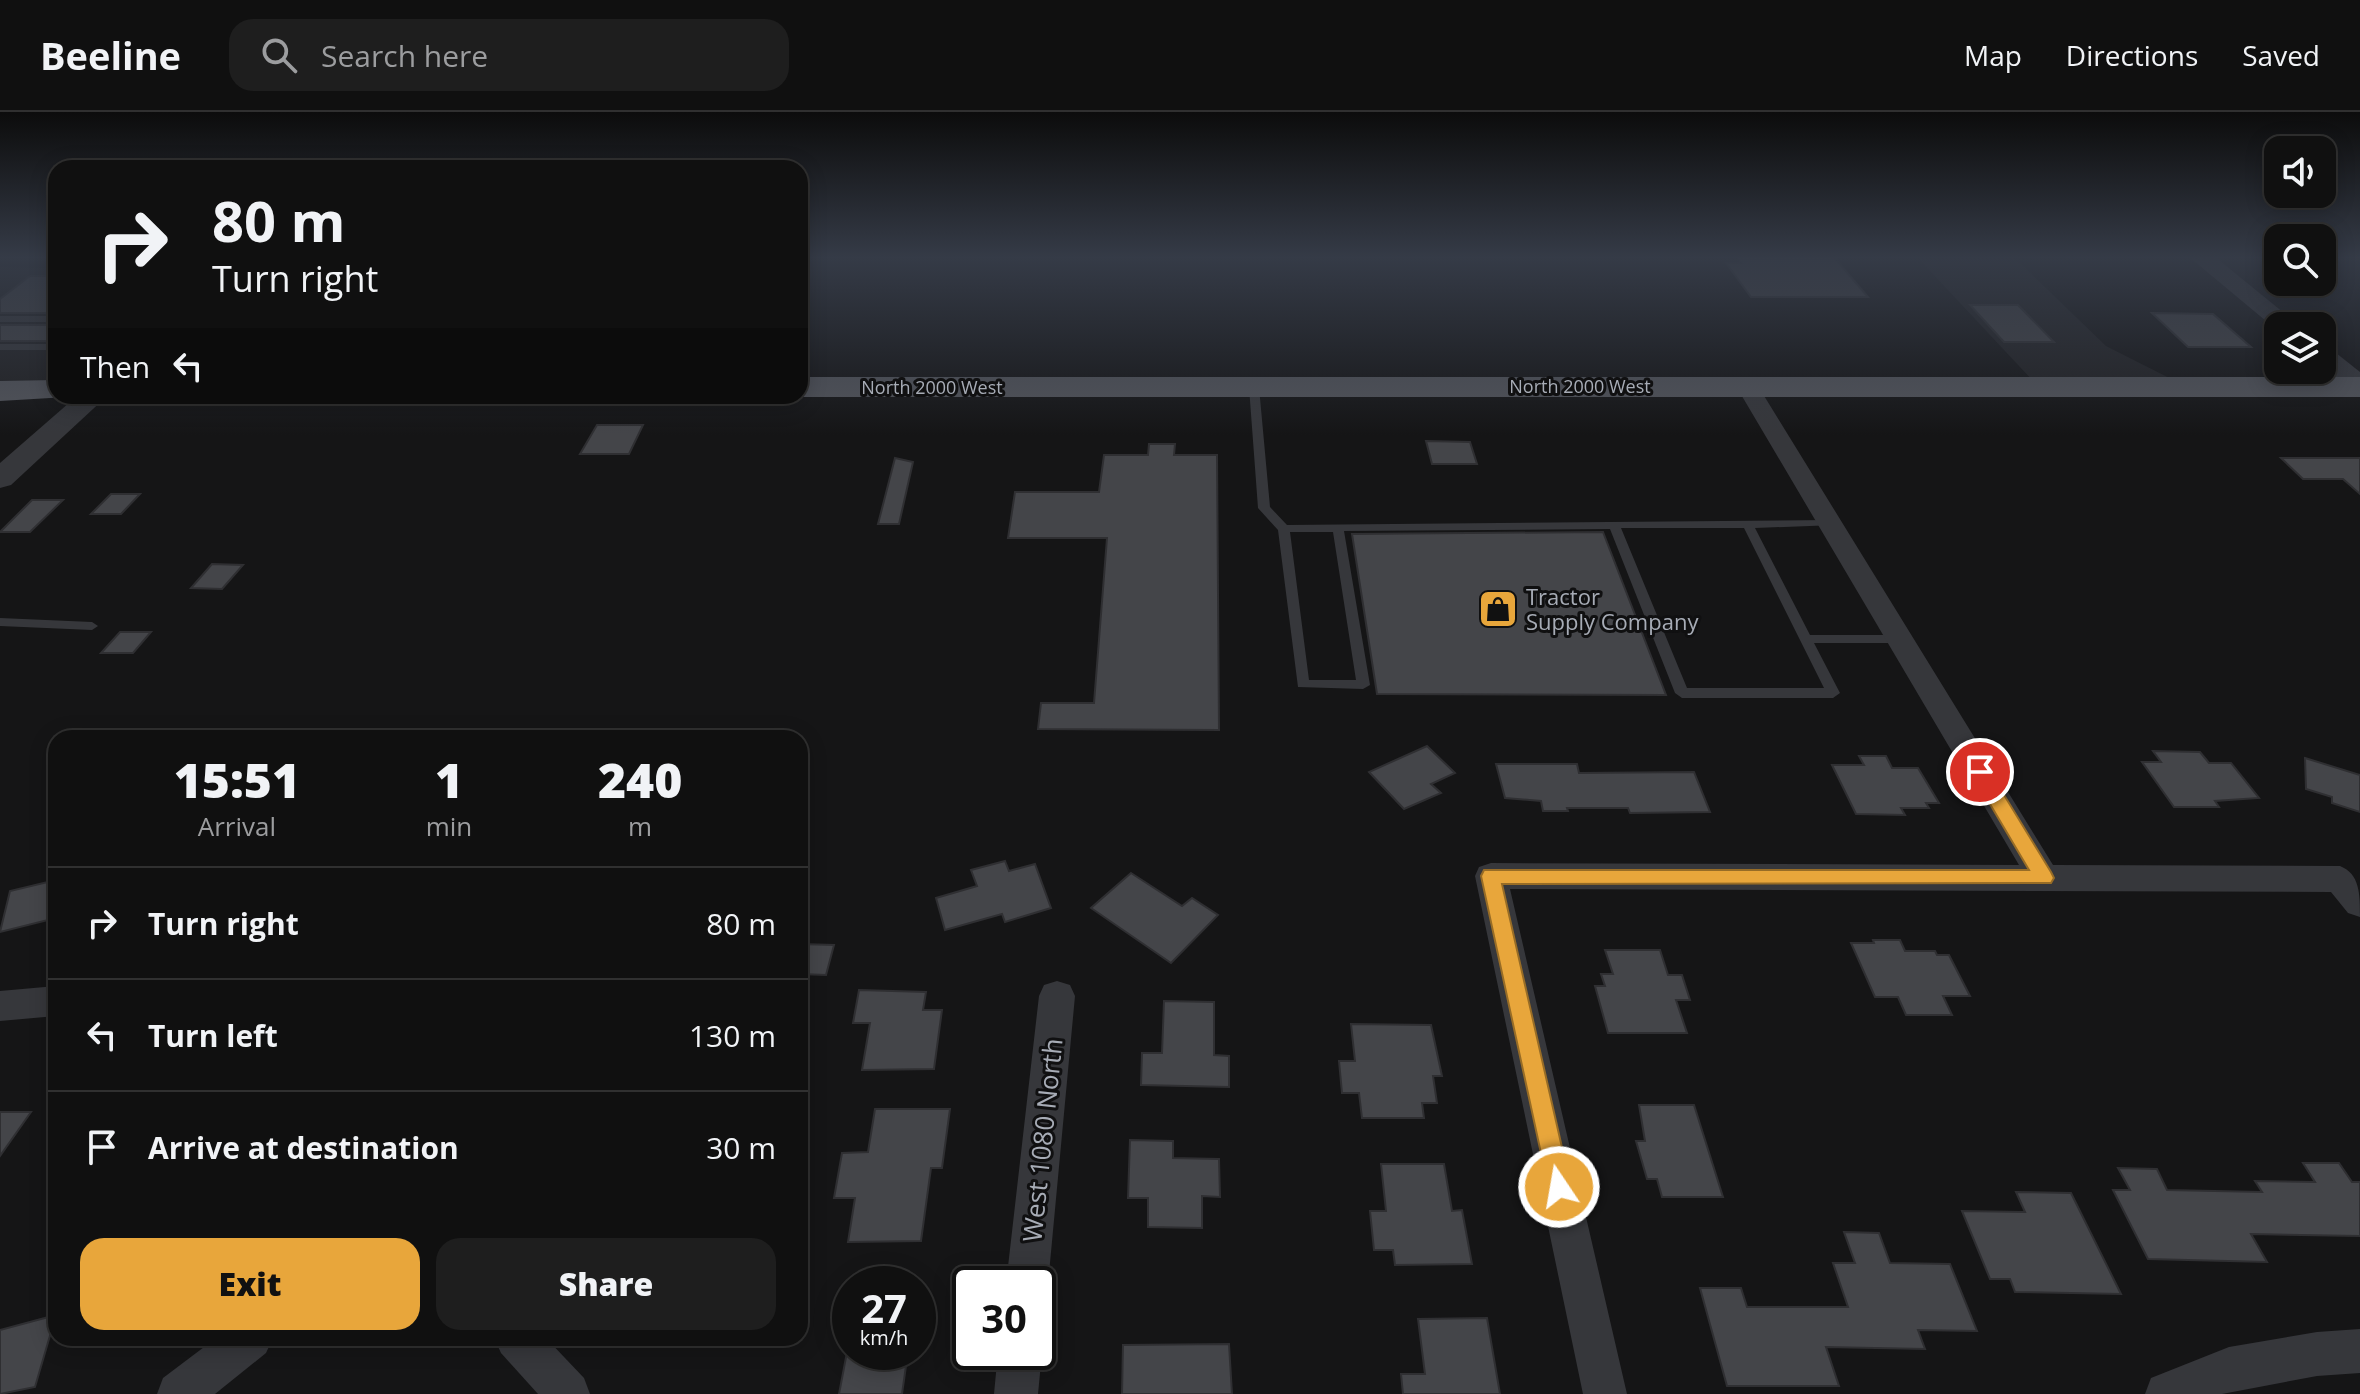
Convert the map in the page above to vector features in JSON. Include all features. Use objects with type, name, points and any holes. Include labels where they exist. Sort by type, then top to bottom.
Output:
[{"type":"main road","name":"North 2000 West","points":[[808,387],[2360,386]]},
{"type":"main road","points":[[0,391],[48,390]]},
{"type":"street","points":[[2336,366],[2360,386]]},
{"type":"street","points":[[1747,386],[2044,878]]},
{"type":"street","points":[[0,479],[84,404]]},
{"type":"street","points":[[1605,1394],[1491,876],[2340,879],[2360,904]]},
{"type":"street","name":"West 1080 North","points":[[1029,1266],[1057,996]]},
{"type":"street","points":[[0,1006],[48,1002]]},
{"type":"street","points":[[179,1394],[241,1346]]},
{"type":"street","points":[[523,1346],[568,1394]]},
{"type":"street","points":[[2167,1394],[2229,1369],[2317,1354],[2360,1351]]},
{"type":"street","points":[[1016,1394],[1018,1370]]},
{"type":"lane","points":[[0,327],[5,319],[48,322]]},
{"type":"lane","points":[[22,329],[35,319]]},
{"type":"lane","points":[[0,346],[10,338]]},
{"type":"lane","points":[[23,347],[34,338]]},
{"type":"lane","points":[[0,346],[48,347]]},
{"type":"lane","points":[[1254,387],[1264,508],[1284,529],[1303,684],[1363,685],[1338,528]]},
{"type":"lane","points":[[1284,529],[1831,523]]},
{"type":"lane","points":[[1614,525],[1682,693],[1833,693],[1748,525]]},
{"type":"lane","points":[[0,622],[92,626]]},
{"type":"lane","points":[[1806,639],[1900,639]]},
{"type":"shaded area","points":[[0,316],[48,316],[48,383],[0,383]]},
{"type":"shaded area","points":[[1972,316],[2075,316],[2106,346],[2205,396],[2048,397]]},
{"type":"building","points":[[1980,316],[2029,316],[2054,342],[2004,342]]},
{"type":"building","points":[[2155,316],[2215,316],[2251,347],[2188,347]]},
{"type":"building","points":[[0,325],[48,325],[48,341],[0,341]]},
{"type":"building","points":[[597,425],[643,425],[629,454],[580,454]]},
{"type":"building","points":[[1426,441],[1470,442],[1477,464],[1432,464]]},
{"type":"building","points":[[1149,444],[1175,444],[1174,455],[1217,455],[1219,730],[1038,729],[1041,703],[1094,703],[1107,538],[1008,538],[1015,492],[1099,492],[1104,455],[1148,455]]},
{"type":"building","points":[[895,458],[913,462],[899,524],[878,524]]},
{"type":"building","points":[[2281,458],[2360,458],[2360,494],[2343,479],[2303,479]]},
{"type":"building","points":[[111,494],[140,494],[121,514],[91,514]]},
{"type":"building","points":[[32,500],[63,500],[30,532],[0,532]]},
{"type":"building","points":[[1603,532],[1666,695],[1377,694],[1352,534]]},
{"type":"building","points":[[212,564],[243,565],[222,589],[191,588]]},
{"type":"building","points":[[120,632],[151,632],[133,653],[101,653]]},
{"type":"building","points":[[1427,746],[1455,773],[1431,784],[1441,793],[1404,809],[1369,772]]},
{"type":"building","points":[[2153,751],[2200,752],[2209,763],[2231,763],[2259,798],[2215,801],[2219,807],[2174,807],[2142,762],[2161,762]]},
{"type":"building","points":[[1859,756],[1886,756],[1892,768],[1918,768],[1939,803],[1926,803],[1929,808],[1901,808],[1905,815],[1856,814],[1832,765],[1864,765]]},
{"type":"building","points":[[2305,758],[2360,775],[2360,812],[2332,803],[2332,797],[2306,789]]},
{"type":"building","points":[[1496,764],[1577,764],[1579,773],[1694,772],[1710,812],[1630,813],[1628,808],[1543,811],[1541,801],[1505,798]]},
{"type":"building","points":[[1005,861],[1009,871],[1035,864],[1051,908],[1005,922],[1002,914],[945,930],[936,898],[977,886],[971,870]]},
{"type":"building","points":[[1131,873],[1182,906],[1192,898],[1218,915],[1171,963],[1091,908]]},
{"type":"building","points":[[48,882],[48,920],[0,932],[10,891]]},
{"type":"building","points":[[1873,940],[1900,940],[1905,951],[1935,951],[1937,955],[1949,955],[1970,996],[1943,996],[1952,1015],[1906,1015],[1898,997],[1875,997],[1851,943],[1874,943]]},
{"type":"building","points":[[808,944],[834,945],[826,975],[808,974]]},
{"type":"building","points":[[1605,950],[1660,950],[1668,975],[1682,975],[1690,1000],[1676,1000],[1687,1033],[1608,1033],[1595,986],[1605,986],[1601,974],[1613,974]]},
{"type":"building","points":[[859,990],[926,992],[923,1010],[942,1010],[934,1069],[862,1070],[870,1023],[853,1023]]},
{"type":"building","points":[[1164,1001],[1214,1002],[1214,1055],[1229,1056],[1229,1087],[1141,1085],[1142,1053],[1162,1053]]},
{"type":"building","points":[[1351,1024],[1431,1025],[1442,1076],[1433,1076],[1437,1103],[1422,1103],[1424,1118],[1362,1118],[1359,1093],[1342,1093],[1339,1061],[1355,1061]]},
{"type":"building","points":[[1639,1105],[1694,1105],[1723,1197],[1662,1197],[1657,1179],[1647,1179],[1636,1141],[1645,1141]]},
{"type":"building","points":[[875,1109],[950,1109],[942,1168],[931,1168],[921,1241],[848,1242],[855,1198],[834,1198],[842,1153],[868,1152]]},
{"type":"building","points":[[0,1112],[31,1112],[0,1156]]},
{"type":"building","points":[[1130,1140],[1173,1141],[1173,1158],[1219,1159],[1220,1197],[1202,1196],[1202,1228],[1148,1227],[1148,1198],[1128,1198]]},
{"type":"building","points":[[2303,1163],[2339,1163],[2352,1182],[2360,1182],[2360,1236],[2251,1234],[2267,1262],[2148,1259],[2113,1190],[2130,1190],[2118,1168],[2157,1169],[2167,1190],[2262,1192],[2255,1181],[2315,1182]]},
{"type":"building","points":[[1381,1164],[1444,1164],[1452,1211],[1462,1210],[1472,1264],[1395,1265],[1393,1250],[1374,1250],[1370,1211],[1386,1211]]},
{"type":"building","points":[[2016,1192],[2071,1193],[2121,1294],[2015,1292],[2010,1279],[1990,1279],[1962,1211],[2025,1212]]},
{"type":"building","points":[[1844,1232],[1879,1233],[1890,1263],[1950,1264],[1977,1331],[1918,1330],[1925,1349],[1826,1347],[1839,1386],[1727,1386],[1700,1288],[1741,1288],[1747,1307],[1848,1307],[1833,1263],[1855,1263]]},
{"type":"building","points":[[48,1317],[48,1342],[35,1387],[0,1394],[0,1330]]},
{"type":"building","points":[[1487,1318],[1500,1394],[1403,1394],[1401,1374],[1425,1374],[1418,1319]]},
{"type":"building","points":[[1229,1344],[1232,1394],[1122,1394],[1123,1345]]},
{"type":"building","points":[[844,1370],[905,1370],[902,1394],[839,1394]]},
{"type":"place","name":"Tractor Supply Company","points":[[1498,609]]},
{"type":"route","points":[[1559,1187],[1491,876],[2044,878],[1980,772]]}]
